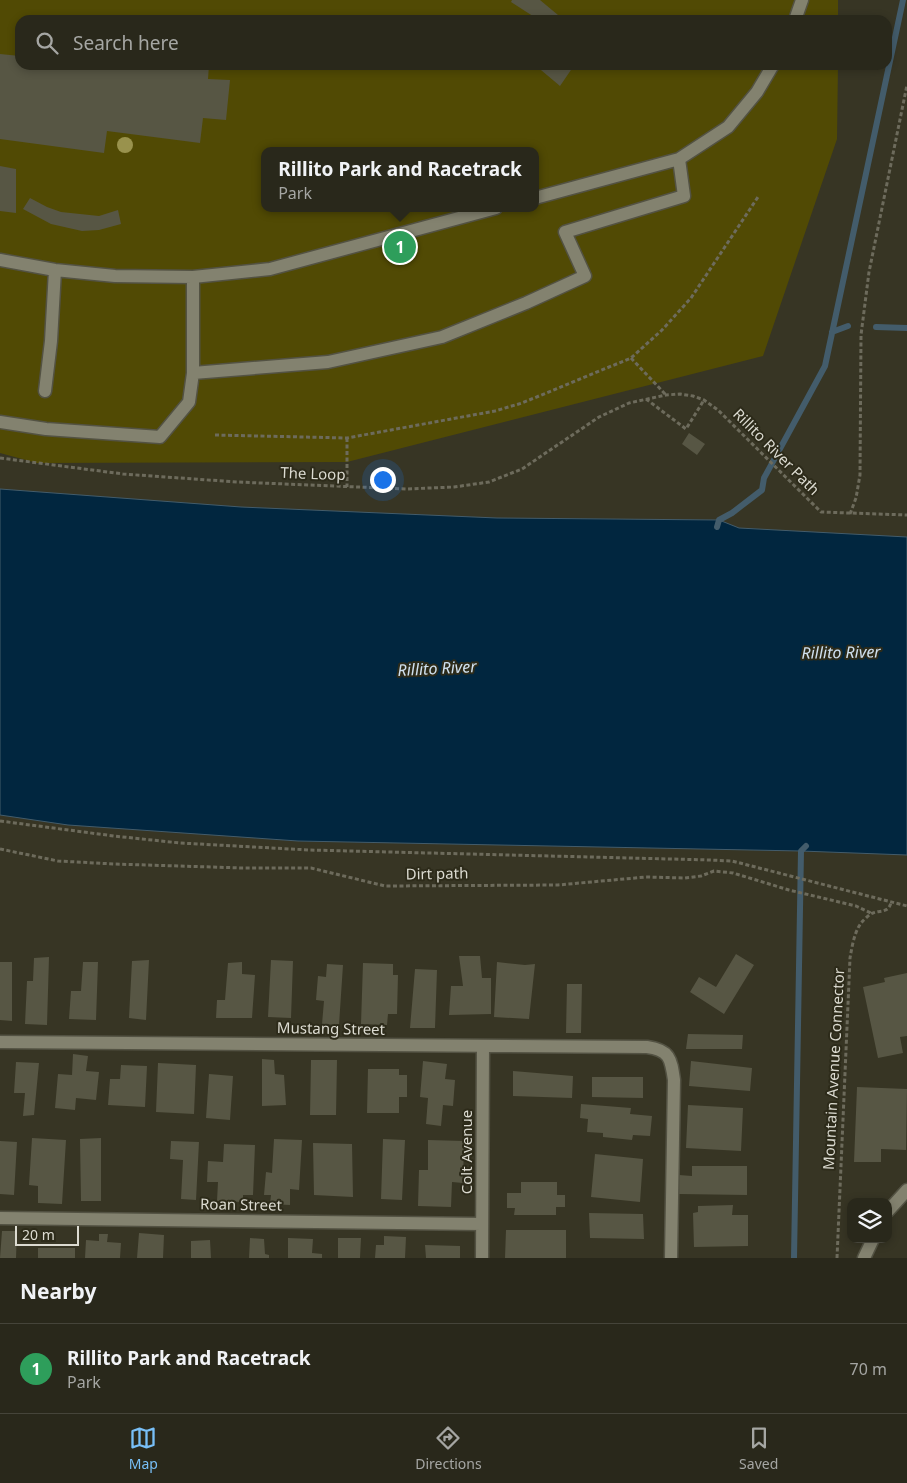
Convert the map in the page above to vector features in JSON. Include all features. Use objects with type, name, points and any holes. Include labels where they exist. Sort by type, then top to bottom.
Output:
[{"type":"street","points":[[797,15],[802,0]]},
{"type":"street","points":[[539,197],[679,159],[728,127],[756,92],[770,70]]},
{"type":"street","points":[[194,373],[328,362],[442,337],[526,303],[585,276],[565,232],[684,196],[679,159]]},
{"type":"street","points":[[0,260],[55,270],[115,276],[193,277],[270,269],[481,212]]},
{"type":"street","points":[[45,391],[52,341],[55,270]]},
{"type":"street","points":[[0,422],[46,429],[160,437],[189,402],[194,373],[193,277]]},
{"type":"street","name":"Mustang Street","points":[[0,1042],[647,1048],[662,1050],[667,1054],[672,1066],[674,1080],[671,1258]]},
{"type":"street","name":"Colt Avenue","points":[[482,1258],[483,1047]]},
{"type":"street","points":[[892,1207],[907,1190]]},
{"type":"street","name":"Roan Street","points":[[0,1218],[482,1224]]},
{"type":"street","points":[[864,1258],[871,1243]]},
{"type":"path","points":[[850,514],[856,498],[860,476],[861,335],[869,272],[907,85]]},
{"type":"path","points":[[215,435],[347,438],[494,411],[522,403],[630,358],[662,330],[691,298],[758,197]]},
{"type":"path","points":[[630,358],[666,395]]},
{"type":"path","name":"The Loop","points":[[0,458],[123,474],[237,482],[406,489],[454,487],[488,482],[522,469],[599,417],[629,403],[680,394],[704,400],[718,410]]},
{"type":"path","points":[[646,399],[686,429],[704,400]]},
{"type":"path","name":"Rillito River Path","points":[[718,410],[821,512],[907,515]]},
{"type":"path","points":[[347,438],[347,486]]},
{"type":"path","points":[[0,821],[180,843],[309,850],[732,862],[907,906]]},
{"type":"path","name":"Dirt path","points":[[0,849],[58,861],[105,864],[311,868],[385,886],[558,885],[646,877],[685,878],[701,876],[714,871],[733,873],[789,890],[856,906],[871,913]]},
{"type":"path","name":"Mountain Avenue Connector","points":[[837,1258],[850,958],[853,941],[860,924],[871,913],[887,910],[892,902]]},
{"type":"shaded area","points":[[0,0],[838,0],[838,15],[15,15],[15,70],[838,70],[837,139],[763,356],[347,462],[37,463],[0,453]]},
{"type":"water","name":"Rillito River","points":[[0,489],[241,507],[497,518],[719,520],[739,528],[907,537],[907,855],[801,851],[298,841],[68,825],[0,815]]},
{"type":"building","points":[[512,0],[540,0],[558,15],[531,15],[511,2]]},
{"type":"building","points":[[0,54],[15,56],[15,70],[209,70],[208,79],[230,80],[226,120],[203,118],[200,143],[107,131],[104,153],[0,139]]},
{"type":"building","points":[[541,70],[571,70],[560,86]]},
{"type":"building","points":[[0,166],[16,169],[16,213],[0,211]]},
{"type":"building","points":[[30,198],[61,212],[99,216],[118,210],[121,224],[99,230],[82,231],[51,224],[23,209]]},
{"type":"building","points":[[689,433],[705,444],[697,455],[682,444]]},
{"type":"building","points":[[736,954],[754,965],[724,1014],[690,992],[699,977],[716,987]]},
{"type":"building","points":[[459,956],[480,956],[482,978],[491,978],[491,1014],[449,1015],[451,986],[463,986]]},
{"type":"building","points":[[49,957],[47,1025],[25,1024],[27,981],[33,981],[34,958]]},
{"type":"building","points":[[149,960],[146,1020],[129,1018],[132,961]]},
{"type":"building","points":[[271,960],[293,961],[291,1018],[268,1017]]},
{"type":"building","points":[[0,962],[12,962],[12,1021],[0,1020]]},
{"type":"building","points":[[83,962],[98,962],[96,1020],[69,1019],[71,991],[81,991]]},
{"type":"building","points":[[242,962],[242,974],[255,975],[252,1018],[216,1018],[217,1000],[225,1000],[228,963]]},
{"type":"building","points":[[497,962],[525,965],[535,964],[529,1019],[494,1017]]},
{"type":"building","points":[[363,963],[393,964],[393,975],[398,975],[397,1014],[388,1014],[387,1025],[361,1024]]},
{"type":"building","points":[[327,964],[343,965],[339,1025],[322,1024],[324,1001],[316,1000],[318,976],[326,977]]},
{"type":"building","points":[[415,969],[437,970],[435,1028],[410,1028]]},
{"type":"building","points":[[907,973],[907,1036],[900,1037],[903,1053],[878,1058],[863,987],[885,982],[884,978]]},
{"type":"building","points":[[567,984],[582,984],[581,1033],[566,1033]]},
{"type":"building","points":[[688,1034],[743,1035],[742,1049],[686,1049]]},
{"type":"building","points":[[73,1054],[88,1056],[86,1071],[99,1072],[96,1100],[76,1098],[75,1110],[55,1108],[58,1074],[72,1075]]},
{"type":"building","points":[[262,1059],[274,1060],[275,1074],[284,1075],[286,1105],[262,1106]]},
{"type":"building","points":[[311,1060],[337,1060],[336,1115],[310,1115]]},
{"type":"building","points":[[423,1061],[447,1064],[445,1079],[455,1080],[453,1106],[443,1105],[441,1126],[426,1124],[428,1098],[420,1097]]},
{"type":"building","points":[[691,1061],[752,1068],[750,1091],[689,1086]]},
{"type":"building","points":[[16,1062],[39,1063],[34,1115],[23,1116],[25,1093],[14,1093]]},
{"type":"building","points":[[158,1063],[196,1065],[194,1114],[156,1112]]},
{"type":"building","points":[[121,1065],[147,1066],[145,1107],[108,1105],[110,1079],[120,1079]]},
{"type":"building","points":[[368,1069],[399,1069],[399,1075],[407,1075],[407,1097],[399,1097],[399,1113],[367,1113]]},
{"type":"building","points":[[513,1071],[573,1076],[572,1098],[513,1096]]},
{"type":"building","points":[[209,1074],[233,1076],[230,1120],[206,1118]]},
{"type":"building","points":[[592,1077],[643,1077],[643,1098],[592,1097]]},
{"type":"building","points":[[857,1087],[907,1089],[906,1150],[881,1149],[881,1162],[854,1162]]},
{"type":"building","points":[[581,1104],[631,1108],[630,1114],[652,1116],[650,1136],[633,1135],[632,1140],[603,1137],[603,1133],[587,1132],[588,1119],[580,1118]]},
{"type":"building","points":[[688,1105],[743,1108],[741,1151],[686,1148]]},
{"type":"building","points":[[32,1138],[66,1140],[62,1204],[38,1203],[38,1186],[29,1185]]},
{"type":"building","points":[[101,1138],[101,1201],[81,1201],[80,1139]]},
{"type":"building","points":[[274,1139],[302,1140],[299,1190],[290,1189],[290,1205],[270,1204],[271,1195],[264,1195],[266,1172],[272,1173]]},
{"type":"building","points":[[383,1139],[405,1140],[402,1200],[381,1199]]},
{"type":"building","points":[[428,1140],[464,1141],[463,1183],[452,1182],[451,1207],[418,1206],[419,1170],[428,1170]]},
{"type":"building","points":[[0,1141],[17,1142],[14,1195],[0,1194]]},
{"type":"building","points":[[171,1141],[199,1142],[196,1200],[181,1199],[183,1160],[170,1159]]},
{"type":"building","points":[[313,1143],[352,1144],[353,1197],[314,1195]]},
{"type":"building","points":[[224,1144],[255,1145],[253,1195],[243,1195],[243,1202],[217,1201],[218,1182],[207,1182],[208,1161],[223,1162]]},
{"type":"building","points":[[595,1154],[643,1159],[640,1202],[591,1197]]},
{"type":"building","points":[[692,1166],[747,1166],[747,1195],[679,1194],[679,1175],[692,1176]]},
{"type":"building","points":[[521,1182],[557,1182],[557,1195],[565,1195],[565,1207],[556,1207],[556,1215],[514,1215],[515,1208],[507,1208],[507,1193],[521,1193]]},
{"type":"building","points":[[733,1205],[732,1215],[748,1215],[748,1246],[694,1247],[693,1213],[698,1212],[698,1206]]},
{"type":"building","points":[[589,1213],[643,1214],[644,1239],[590,1238]]},
{"type":"building","points":[[506,1230],[566,1230],[566,1258],[505,1258]]},
{"type":"building","points":[[2,1231],[17,1231],[16,1258],[0,1258]]},
{"type":"building","points":[[139,1233],[164,1235],[163,1258],[137,1258]]},
{"type":"building","points":[[99,1234],[108,1234],[107,1242],[121,1243],[120,1258],[85,1258],[86,1240],[99,1241]]},
{"type":"building","points":[[384,1236],[406,1237],[405,1258],[375,1258],[376,1245],[384,1245]]},
{"type":"building","points":[[250,1238],[264,1239],[265,1254],[269,1255],[269,1258],[249,1258]]},
{"type":"building","points":[[288,1238],[313,1239],[312,1253],[322,1254],[322,1258],[288,1258]]},
{"type":"building","points":[[338,1238],[361,1238],[360,1258],[338,1258]]},
{"type":"building","points":[[210,1240],[211,1258],[191,1258],[191,1241]]},
{"type":"building","points":[[425,1245],[460,1246],[460,1258],[426,1258]]},
{"type":"building","points":[[38,1248],[75,1248],[75,1258],[38,1258]]},
{"type":"waterway","points":[[892,52],[903,0]]},
{"type":"waterway","points":[[717,527],[719,520],[732,513],[762,490],[764,478],[825,366],[888,70]]},
{"type":"waterway","points":[[832,332],[848,326]]},
{"type":"waterway","points":[[876,327],[907,328]]},
{"type":"waterway","points":[[794,1258],[801,851],[806,846]]},
{"type":"place","name":"Rillito Park and Racetrack","points":[[400,247]]}]
